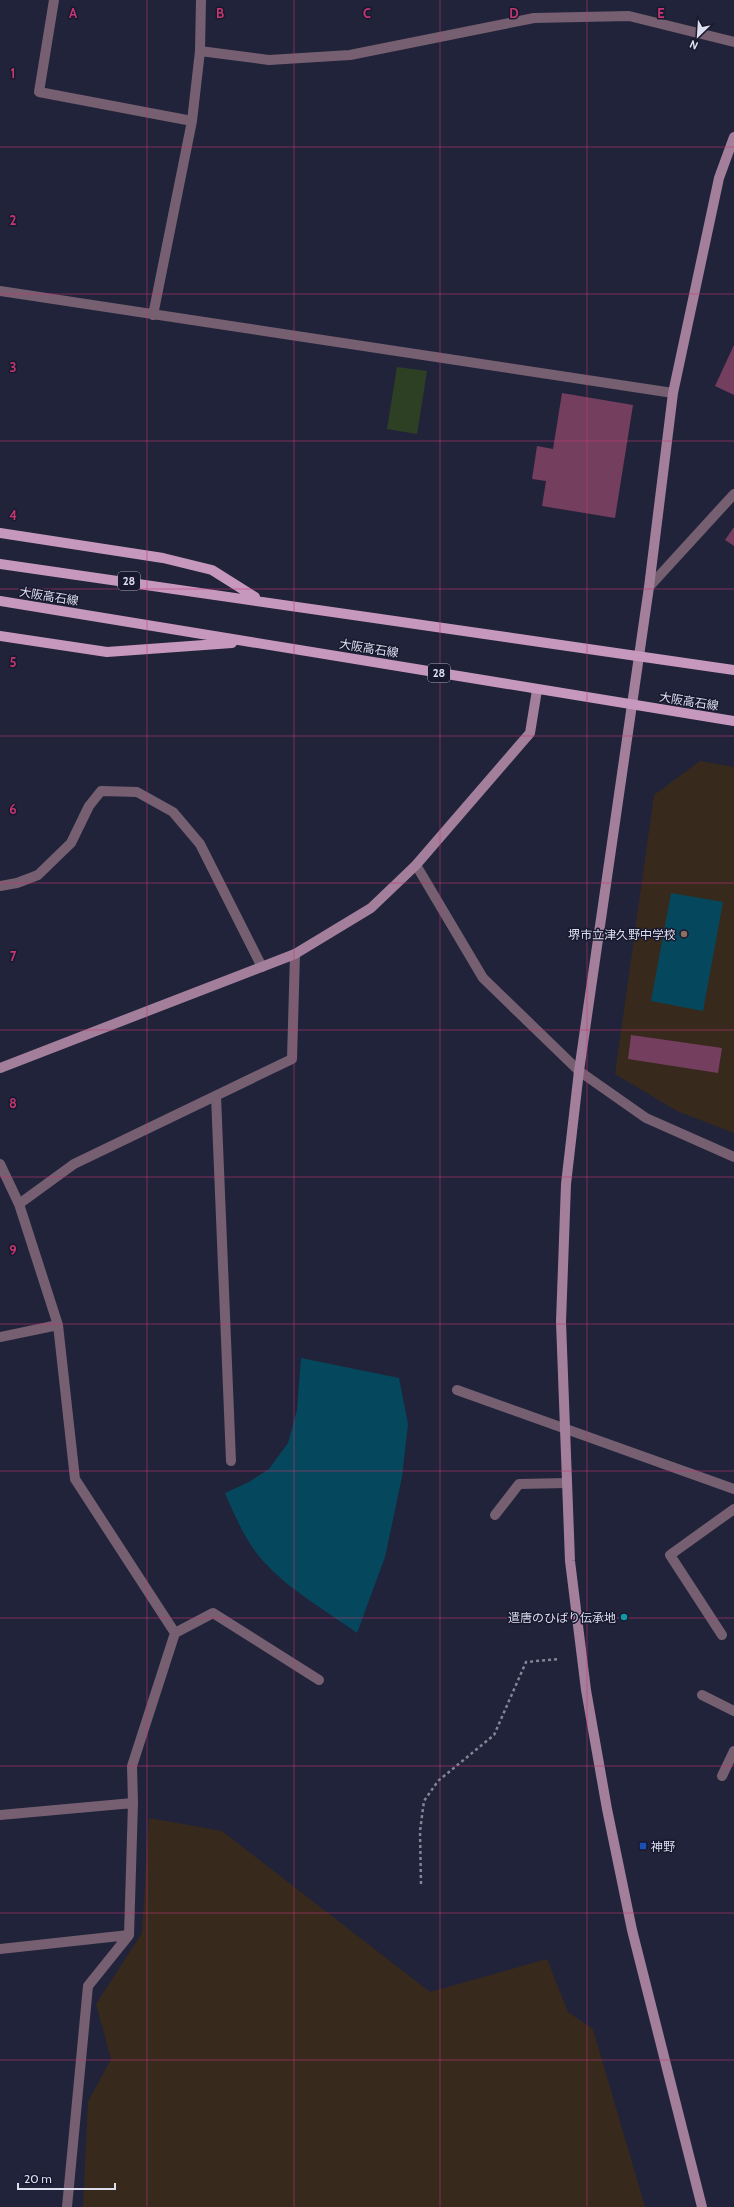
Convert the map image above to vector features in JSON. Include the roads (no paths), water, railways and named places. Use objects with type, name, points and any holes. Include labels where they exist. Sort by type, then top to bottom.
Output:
[{"type":"main road","points":[[0,533],[163,558],[212,570],[258,600]]},
{"type":"main road","name":"大阪高石線","points":[[0,564],[258,600],[734,670]]},
{"type":"main road","name":"大阪高石線","points":[[0,601],[734,721]]},
{"type":"main road","points":[[0,636],[107,652],[248,642]]},
{"type":"street","points":[[54,0],[39,92],[192,121]]},
{"type":"street","points":[[153,315],[192,121],[200,51],[201,0]]},
{"type":"street","points":[[200,51],[269,60],[350,55],[534,18],[629,16],[734,42]]},
{"type":"street","points":[[702,2207],[632,1930],[607,1809],[582,1657],[570,1562],[561,1322],[566,1184],[630,705],[649,587],[673,393],[719,178],[734,137]]},
{"type":"street","points":[[0,291],[673,393]]},
{"type":"street","points":[[649,587],[734,494]]},
{"type":"street","points":[[0,1068],[295,954],[370,908],[416,865],[530,733],[538,690]]},
{"type":"street","points":[[0,886],[17,884],[38,875],[71,843],[89,806],[101,791],[137,792],[173,812],[200,844],[262,966]]},
{"type":"street","points":[[416,865],[483,978],[580,1071],[646,1118],[734,1156]]},
{"type":"street","points":[[19,1204],[74,1164],[292,1059],[295,954]]},
{"type":"street","points":[[216,1096],[231,1461]]},
{"type":"street","points":[[0,1164],[19,1204],[58,1325],[75,1480],[175,1634]]},
{"type":"street","points":[[0,1337],[58,1325]]},
{"type":"street","points":[[457,1390],[734,1489]]},
{"type":"street","points":[[494,1516],[519,1484],[566,1483]]},
{"type":"street","points":[[722,1634],[670,1555],[734,1509]]},
{"type":"street","points":[[67,2207],[88,1986],[129,1935],[133,1803],[132,1766],[175,1634],[213,1613],[319,1680]]},
{"type":"street","points":[[702,1695],[734,1711]]},
{"type":"street","points":[[722,1776],[734,1751]]},
{"type":"street","points":[[0,1815],[133,1803]]},
{"type":"street","points":[[0,1949],[129,1935]]},
{"type":"water","points":[[671,893],[723,902],[703,1011],[651,1001]]},
{"type":"water","points":[[301,1358],[399,1378],[408,1424],[402,1477],[385,1557],[357,1633],[305,1597],[268,1567],[248,1541],[225,1493],[249,1482],[269,1469],[288,1443],[297,1410]]},
{"type":"place","name":"堺市立津久野中学校","points":[[684,934]]},
{"type":"place","name":"遣唐のひばり伝承地","points":[[624,1617]]},
{"type":"place","name":"神野","points":[[643,1846]]}]
